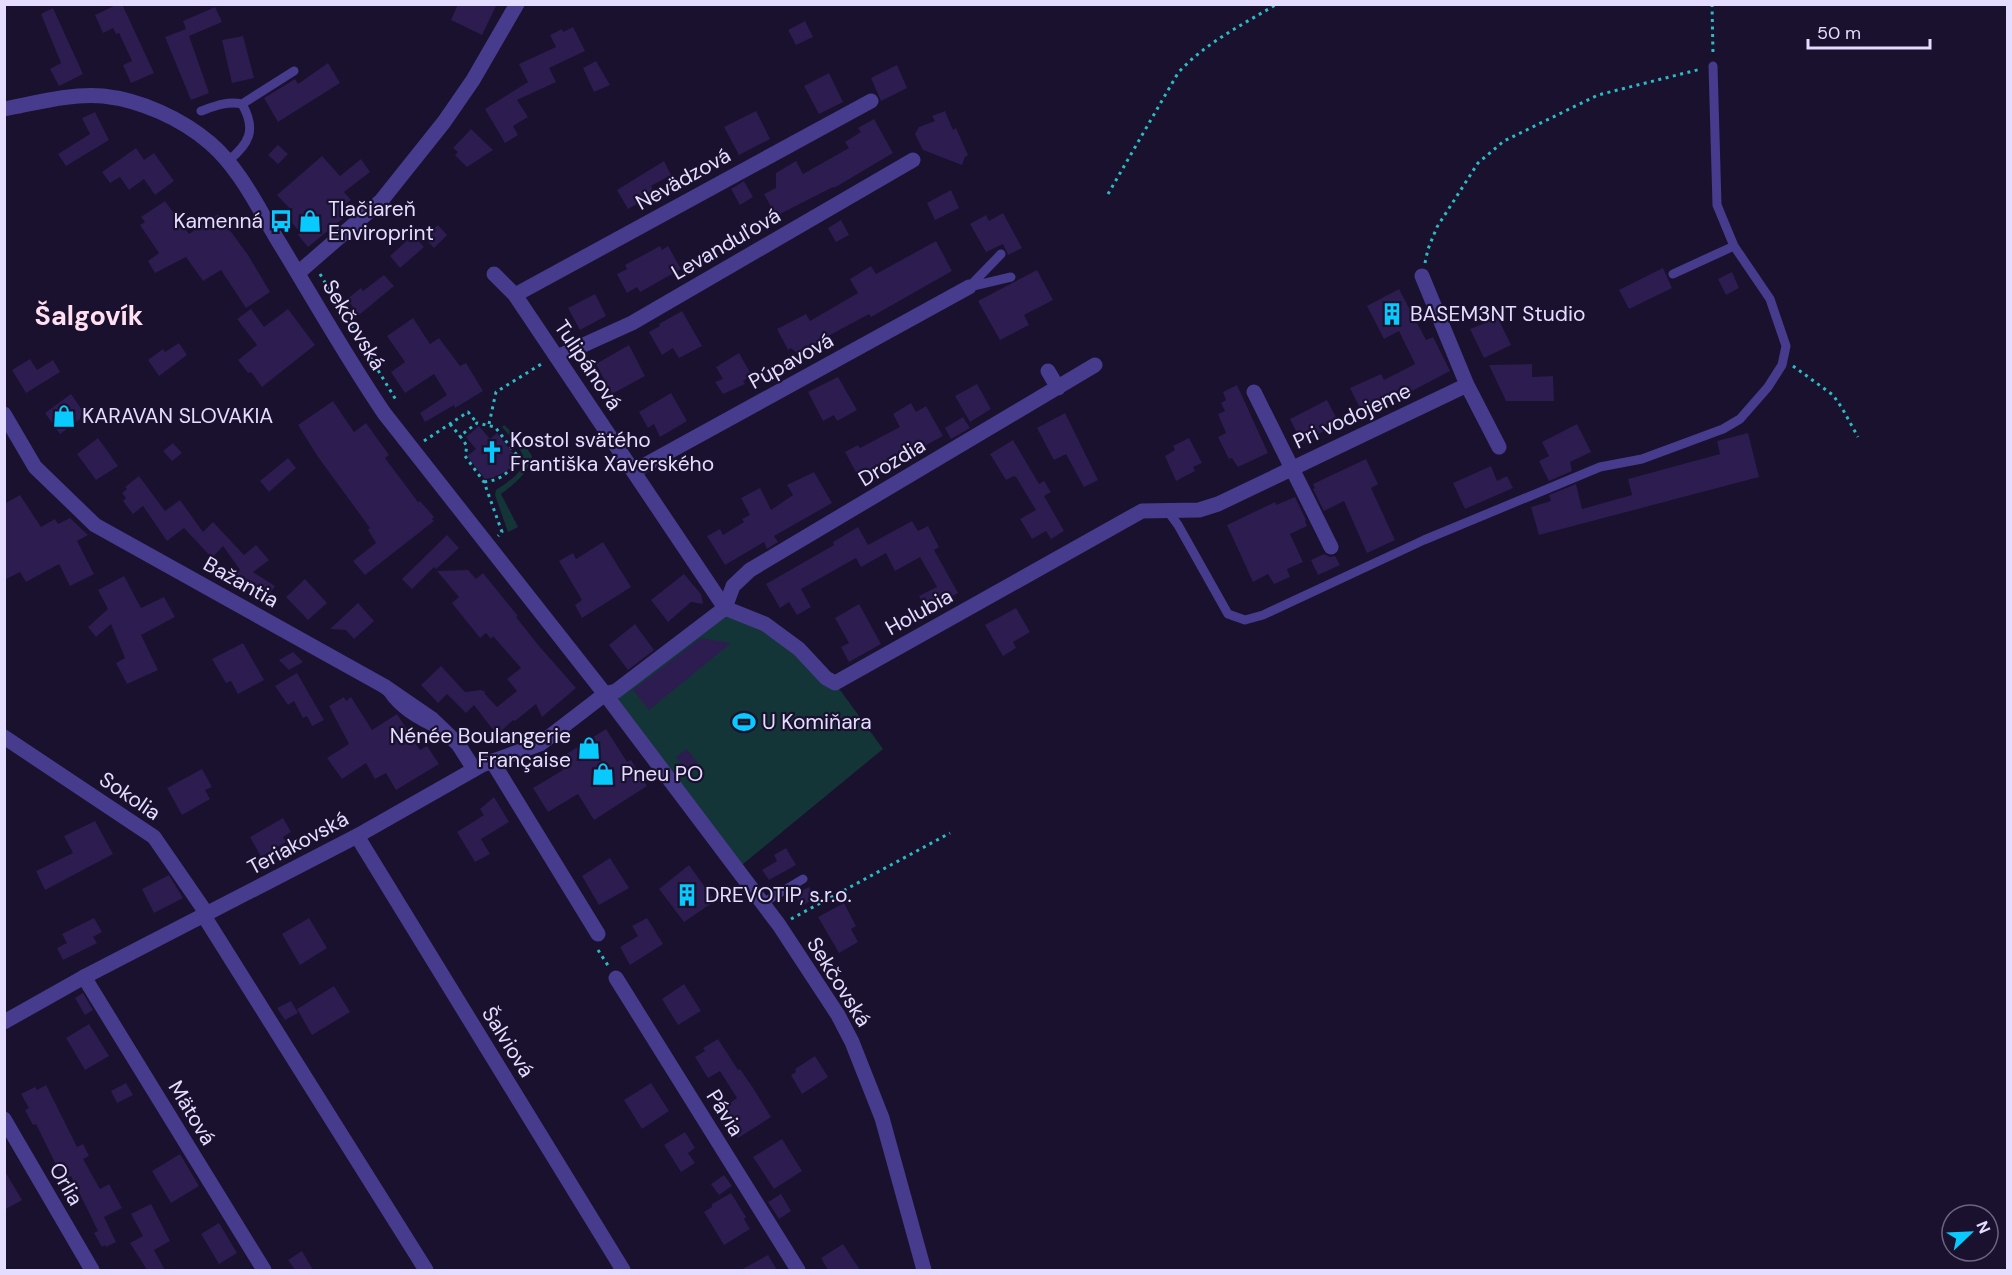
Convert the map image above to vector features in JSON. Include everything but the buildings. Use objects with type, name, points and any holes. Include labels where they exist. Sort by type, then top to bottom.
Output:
[{"type":"street","points":[[298,273],[381,201],[444,122],[473,80],[516,4]]},
{"type":"street","name":"Sekčovská","points":[[4,109],[86,96],[116,98],[153,110],[186,125],[212,144],[228,162],[252,197],[384,413],[605,694],[763,903],[838,1015],[869,1081],[885,1127],[919,1269]]},
{"type":"street","name":"Nevädzová","points":[[516,295],[871,101]]},
{"type":"street","name":"Levanduľová","points":[[557,356],[632,323],[913,160]]},
{"type":"street","name":"Tulipánová","points":[[494,274],[516,295],[725,608]]},
{"type":"street","points":[[1422,276],[1467,385],[1499,447]]},
{"type":"street","name":"Púpavová","points":[[634,471],[969,287]]},
{"type":"street","name":"Drozdia","points":[[725,608],[733,586],[750,570],[1095,366]]},
{"type":"street","points":[[1048,371],[1058,388]]},
{"type":"street","name":"Pri vodojeme","points":[[1142,510],[1199,510],[1218,504],[1467,385]]},
{"type":"street","points":[[1254,392],[1331,547]]},
{"type":"street","name":"Bažantia","points":[[4,414],[35,467],[95,525],[384,686],[432,719],[458,744],[474,769]]},
{"type":"street","name":"Holubia","points":[[725,608],[765,624],[799,649],[826,678],[835,683],[1142,510]]},
{"type":"street","points":[[605,694],[615,691],[725,608]]},
{"type":"street","name":"Teriakovská","points":[[4,1023],[84,977],[357,836],[474,769],[540,744],[605,694]]},
{"type":"street","name":"Sokolia","points":[[4,737],[154,837],[206,915]]},
{"type":"street","points":[[492,761],[598,934]]},
{"type":"street","name":"Šalviová","points":[[357,836],[623,1270]]},
{"type":"street","points":[[206,915],[426,1270]]},
{"type":"street","name":"Mätová","points":[[84,977],[264,1270]]},
{"type":"street","name":"Pávia","points":[[616,978],[798,1270]]},
{"type":"street","name":"Orlia","points":[[4,1119],[92,1270]]},
{"type":"lane","points":[[1167,510],[1178,525],[1228,615],[1245,620],[1263,615],[1424,540],[1600,467],[1642,459],[1722,429],[1740,419],[1782,366],[1786,346],[1770,299],[1734,246],[1717,205],[1713,66]]},
{"type":"lane","points":[[201,111],[222,104],[242,104],[294,71]]},
{"type":"lane","points":[[228,162],[243,147],[249,134],[250,124],[242,104]]},
{"type":"lane","points":[[1673,274],[1734,246]]},
{"type":"lane","points":[[969,287],[1001,254]]},
{"type":"lane","points":[[969,287],[1011,277]]},
{"type":"lane","points":[[763,903],[803,879]]},
{"type":"path","points":[[1108,194],[1178,73],[1189,61],[1215,41],[1277,4]]},
{"type":"path","points":[[1422,276],[1428,249],[1437,227],[1478,163],[1504,141],[1598,95],[1713,66],[1712,4]]},
{"type":"path","points":[[312,262],[397,402]]},
{"type":"path","points":[[489,424],[496,392],[557,356]]},
{"type":"path","points":[[1784,356],[1801,373],[1833,395],[1857,437]]},
{"type":"path","points":[[424,441],[468,412],[477,423]]},
{"type":"path","points":[[460,436],[477,423],[489,424],[495,427],[516,454],[514,463],[508,472],[500,478],[484,482]]},
{"type":"path","points":[[450,424],[467,446],[465,456],[484,482],[502,532],[497,537],[490,529]]},
{"type":"path","points":[[779,926],[950,832]]},
{"type":"green space","points":[[504,425],[522,441],[532,456],[524,473],[501,494],[518,527],[508,532],[495,495],[496,490],[517,474],[524,461],[518,446],[502,427]]},
{"type":"green space","name":"U Komiňara","points":[[725,608],[765,624],[835,683],[883,749],[737,869],[605,694]]},
{"type":"place","name":"Kamenná","points":[[281,221]]},
{"type":"place","name":"Tlačiareň Enviroprint","points":[[310,221]]},
{"type":"place","name":"BASEM3NT Studio","points":[[1392,314]]},
{"type":"place","name":"KARAVAN SLOVAKIA","points":[[64,416]]},
{"type":"place","name":"Kostol svätého Františka Xaverského","points":[[492,452]]},
{"type":"place","name":"U Komiňara","points":[[744,722]]},
{"type":"place","name":"Nénée Boulangerie Française","points":[[589,748]]},
{"type":"place","name":"Pneu PO","points":[[603,774]]},
{"type":"place","name":"DREVOTIP, s.r.o.","points":[[687,895]]},
{"type":"district","name":"Šalgovík","points":[[89,315]]}]
